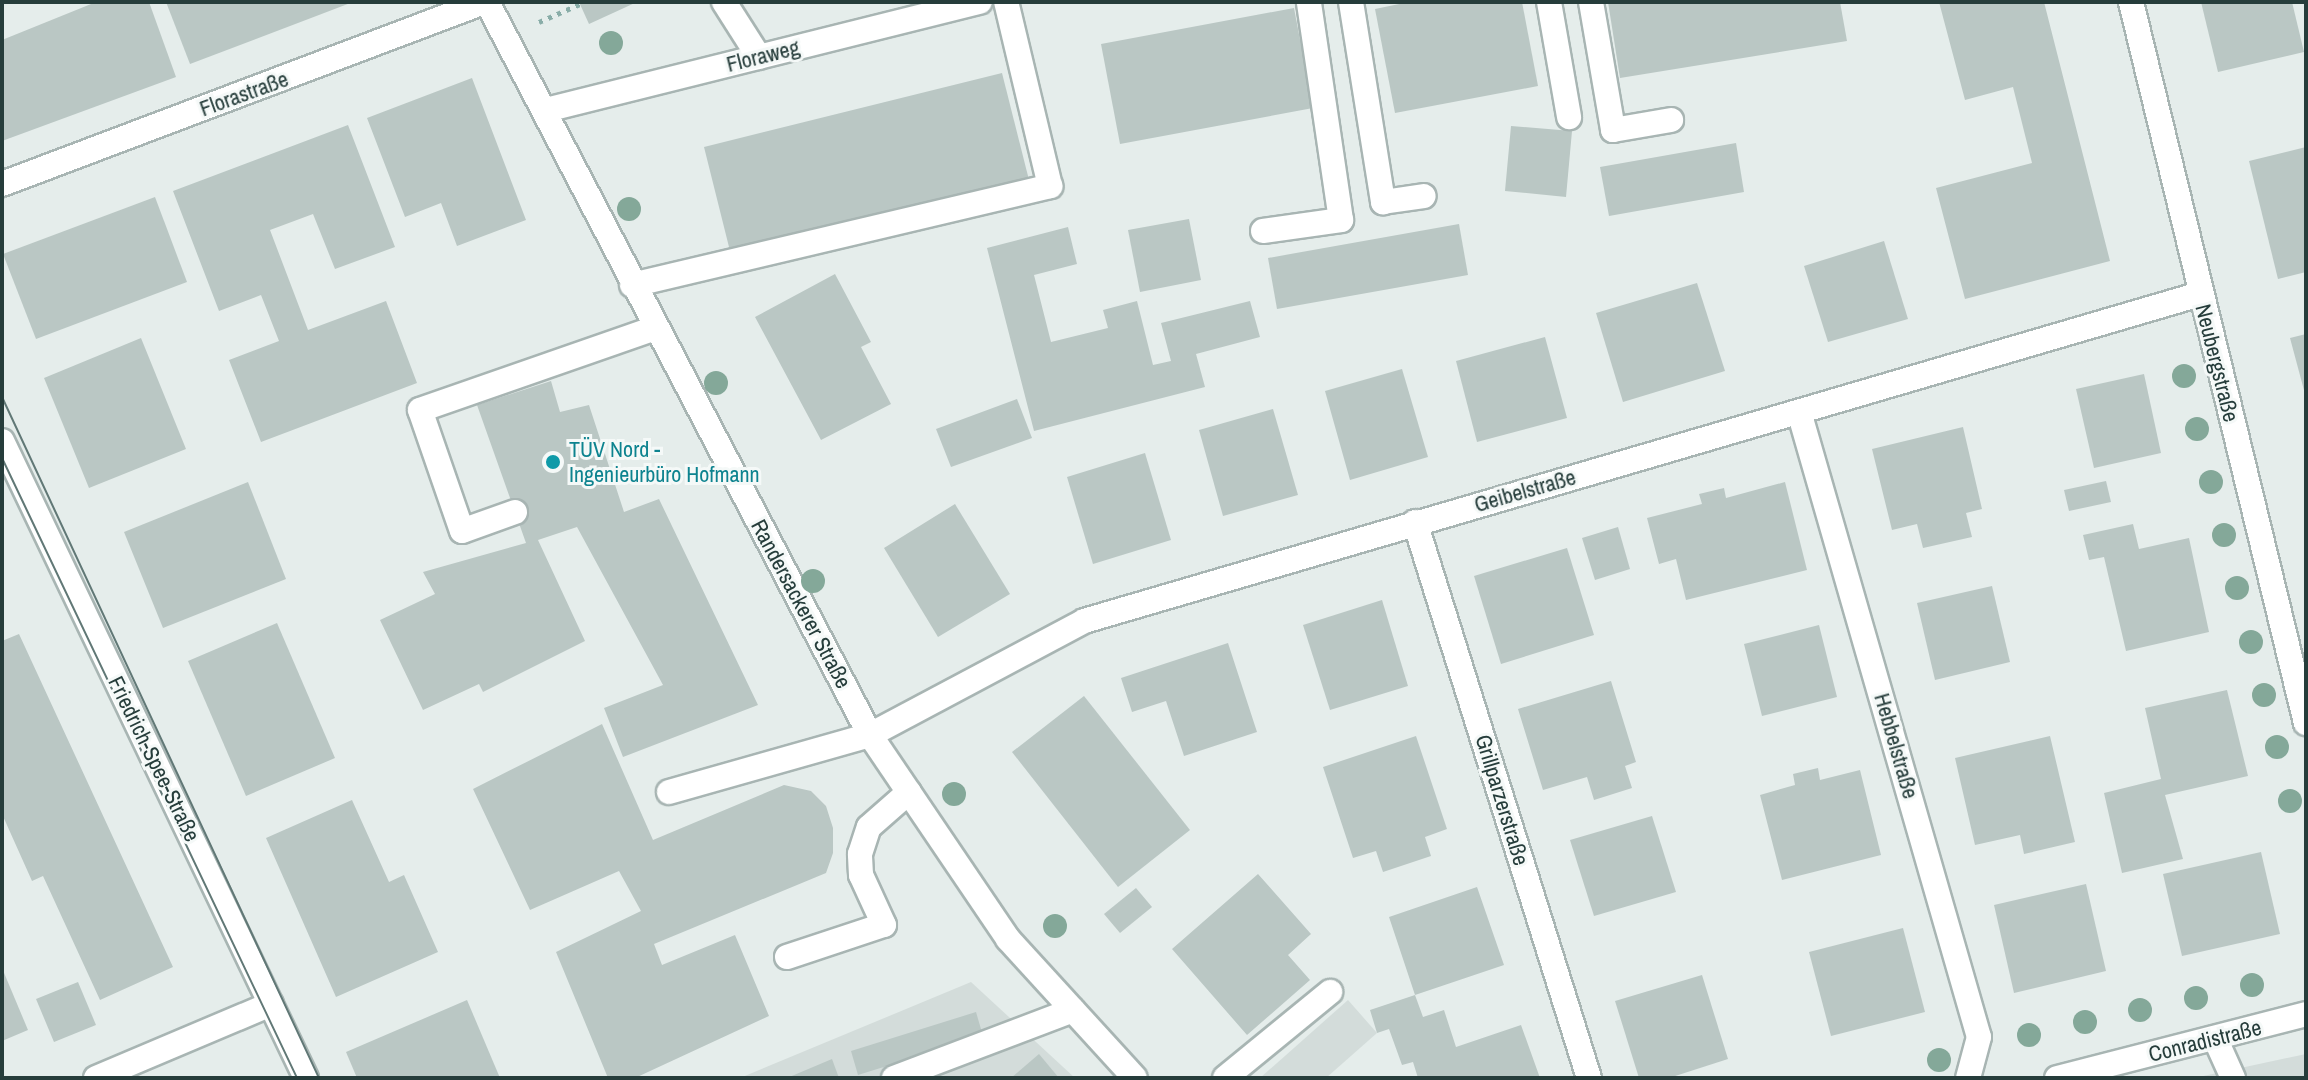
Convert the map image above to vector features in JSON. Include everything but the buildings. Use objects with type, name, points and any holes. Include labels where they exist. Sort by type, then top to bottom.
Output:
[{"type":"street","name":"Randersackerer Straße","points":[[486,2],[546,110],[632,285],[870,735],[1008,939],[1135,1078]]},
{"type":"street","name":"Florastraße","points":[[2,184],[486,2]]},
{"type":"street","points":[[724,2],[759,57]]},
{"type":"street","name":"Floraweg","points":[[546,110],[980,2]]},
{"type":"street","points":[[632,285],[1050,186],[1006,2]]},
{"type":"street","points":[[1263,231],[1341,220],[1309,2]]},
{"type":"street","points":[[1351,2],[1383,202],[1424,196]]},
{"type":"street","points":[[1549,2],[1569,117]]},
{"type":"street","points":[[1591,2],[1613,130],[1671,120]]},
{"type":"street","name":"Neubergstraße","points":[[2131,2],[2306,723]]},
{"type":"street","name":"Geibelstraße","points":[[669,792],[870,735],[1084,621],[1415,522],[1800,415],[2200,294]]},
{"type":"street","points":[[515,512],[462,531],[420,410],[655,328]]},
{"type":"street","name":"Hebbelstraße","points":[[1800,415],[1979,1037],[1968,1078]]},
{"type":"street","name":"Friedrich-Spee-Straße","points":[[2,441],[306,1078]]},
{"type":"street","name":"Grillparzerstraße","points":[[1415,522],[1589,1078]]},
{"type":"street","points":[[787,957],[884,925],[861,875],[860,854],[869,827],[909,792]]},
{"type":"street","points":[[1225,1078],[1330,992]]},
{"type":"street","points":[[96,1078],[271,1004]]},
{"type":"street","points":[[894,1078],[1073,1010]]},
{"type":"street","name":"Conradistraße","points":[[2057,1078],[2306,1014]]},
{"type":"street","points":[[2215,1038],[2233,1078]]},
{"type":"shaded area","points":[[971,982],[1075,1078],[740,1078]]},
{"type":"shaded area","points":[[1348,1000],[1377,1033],[1326,1078],[1260,1078]]},
{"type":"shaded area","points":[[2306,1054],[2306,1078],[2194,1078]]},
{"type":"tram line","points":[[2,397],[319,1078]]},
{"type":"tram line","points":[[2,458],[297,1078]]},
{"type":"place","name":"TÜV Nord - Ingenieurbüro Hofmann","points":[[553,462]]}]
